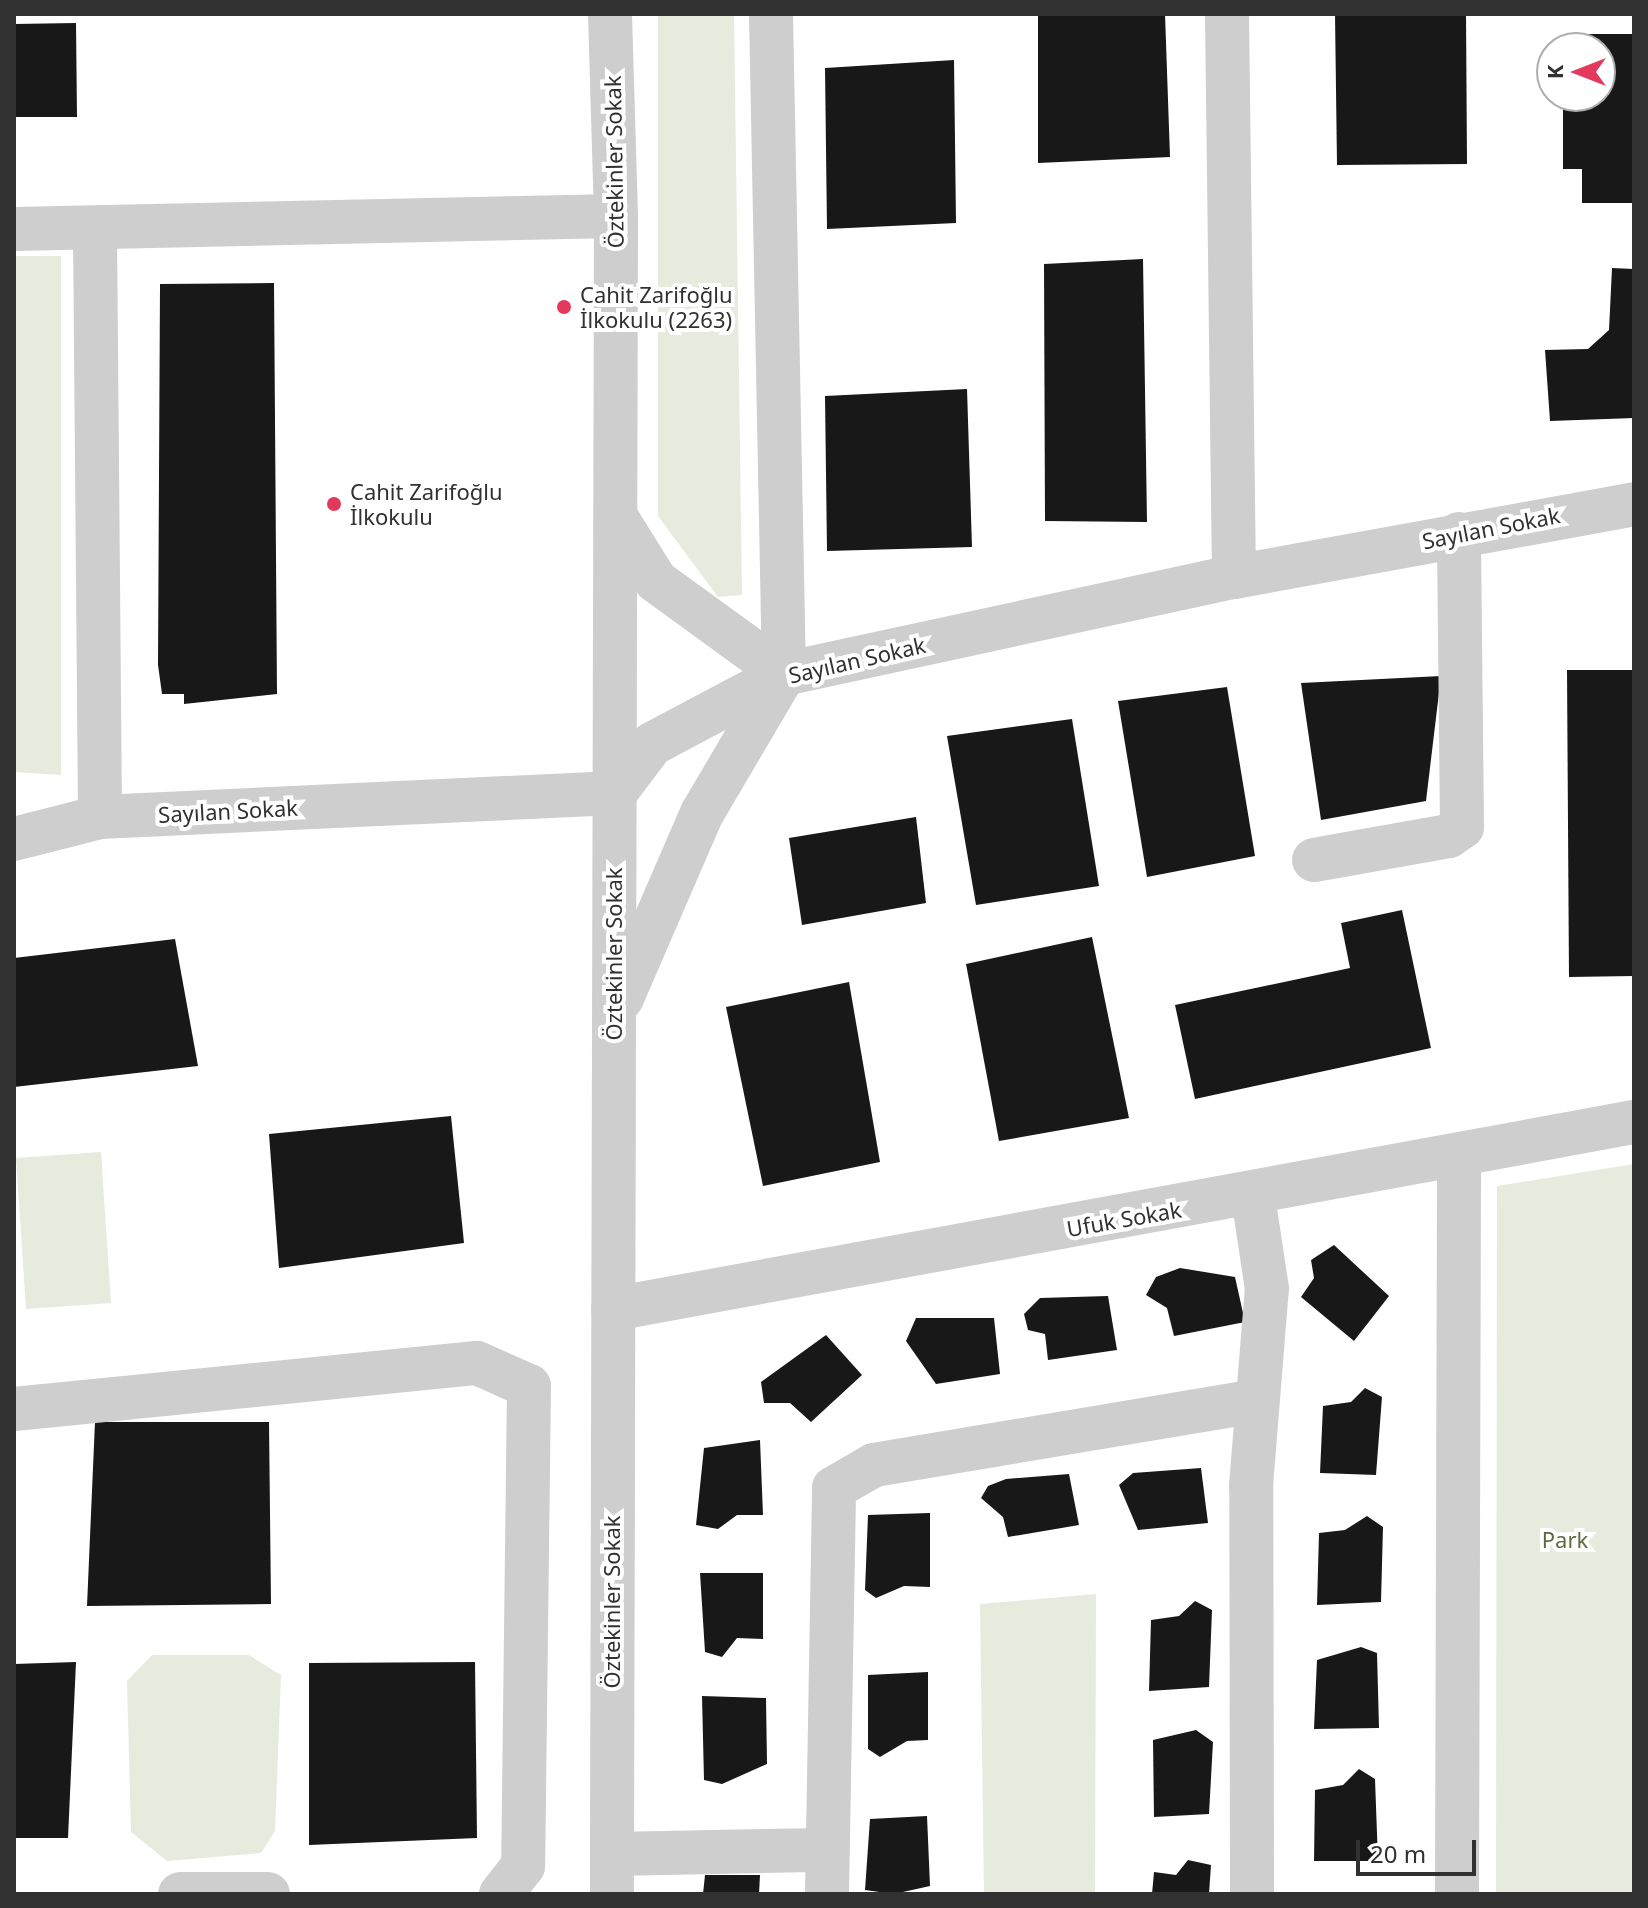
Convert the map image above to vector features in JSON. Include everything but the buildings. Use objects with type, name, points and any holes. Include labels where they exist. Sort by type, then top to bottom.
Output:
[{"type":"street","name":"Öztekinler Sokak","points":[[610,14],[616,216],[612,1874]]},
{"type":"street","points":[[614,1015],[702,813],[784,674],[771,14]]},
{"type":"street","points":[[1227,14],[1234,577]]},
{"type":"street","points":[[14,229],[95,230],[616,216]]},
{"type":"street","points":[[95,230],[100,817]]},
{"type":"street","name":"Sayılan Sokak","points":[[14,839],[100,817],[615,793],[652,744],[784,674],[1234,577],[1634,504]]},
{"type":"street","points":[[616,517],[656,581],[784,674]]},
{"type":"street","points":[[1314,860],[1449,836],[1462,827],[1459,534]]},
{"type":"street","name":"Ufuk Sokak","points":[[613,1309],[1459,1159],[1634,1122]]},
{"type":"street","points":[[1457,1894],[1459,1159]]},
{"type":"street","points":[[1252,1894],[1255,1401],[1267,1289],[1253,1196]]},
{"type":"street","points":[[14,1409],[477,1363],[529,1386],[523,1866],[501,1894]]},
{"type":"street","points":[[827,1894],[834,1488],[874,1465],[1255,1401]]},
{"type":"street","points":[[612,1874],[827,1850]]},
{"type":"street","points":[[180,1894],[268,1894]]},
{"type":"green space","points":[[658,14],[734,14],[742,595],[718,597],[658,516]]},
{"type":"green space","points":[[14,256],[61,256],[61,775],[14,772]]},
{"type":"green space","points":[[101,1152],[111,1303],[26,1309],[16,1158]]},
{"type":"green space","name":"Park","points":[[1634,1164],[1634,1894],[1496,1894],[1497,1186]]},
{"type":"green space","points":[[1096,1594],[1095,1894],[984,1894],[980,1604]]},
{"type":"green space","points":[[152,1655],[249,1655],[281,1675],[275,1831],[261,1853],[167,1861],[131,1832],[127,1681]]},
{"type":"place","name":"Cahit Zarifoğlu İlkokulu (2263)","points":[[564,307]]},
{"type":"place","name":"Cahit Zarifoğlu İlkokulu","points":[[334,504]]}]
